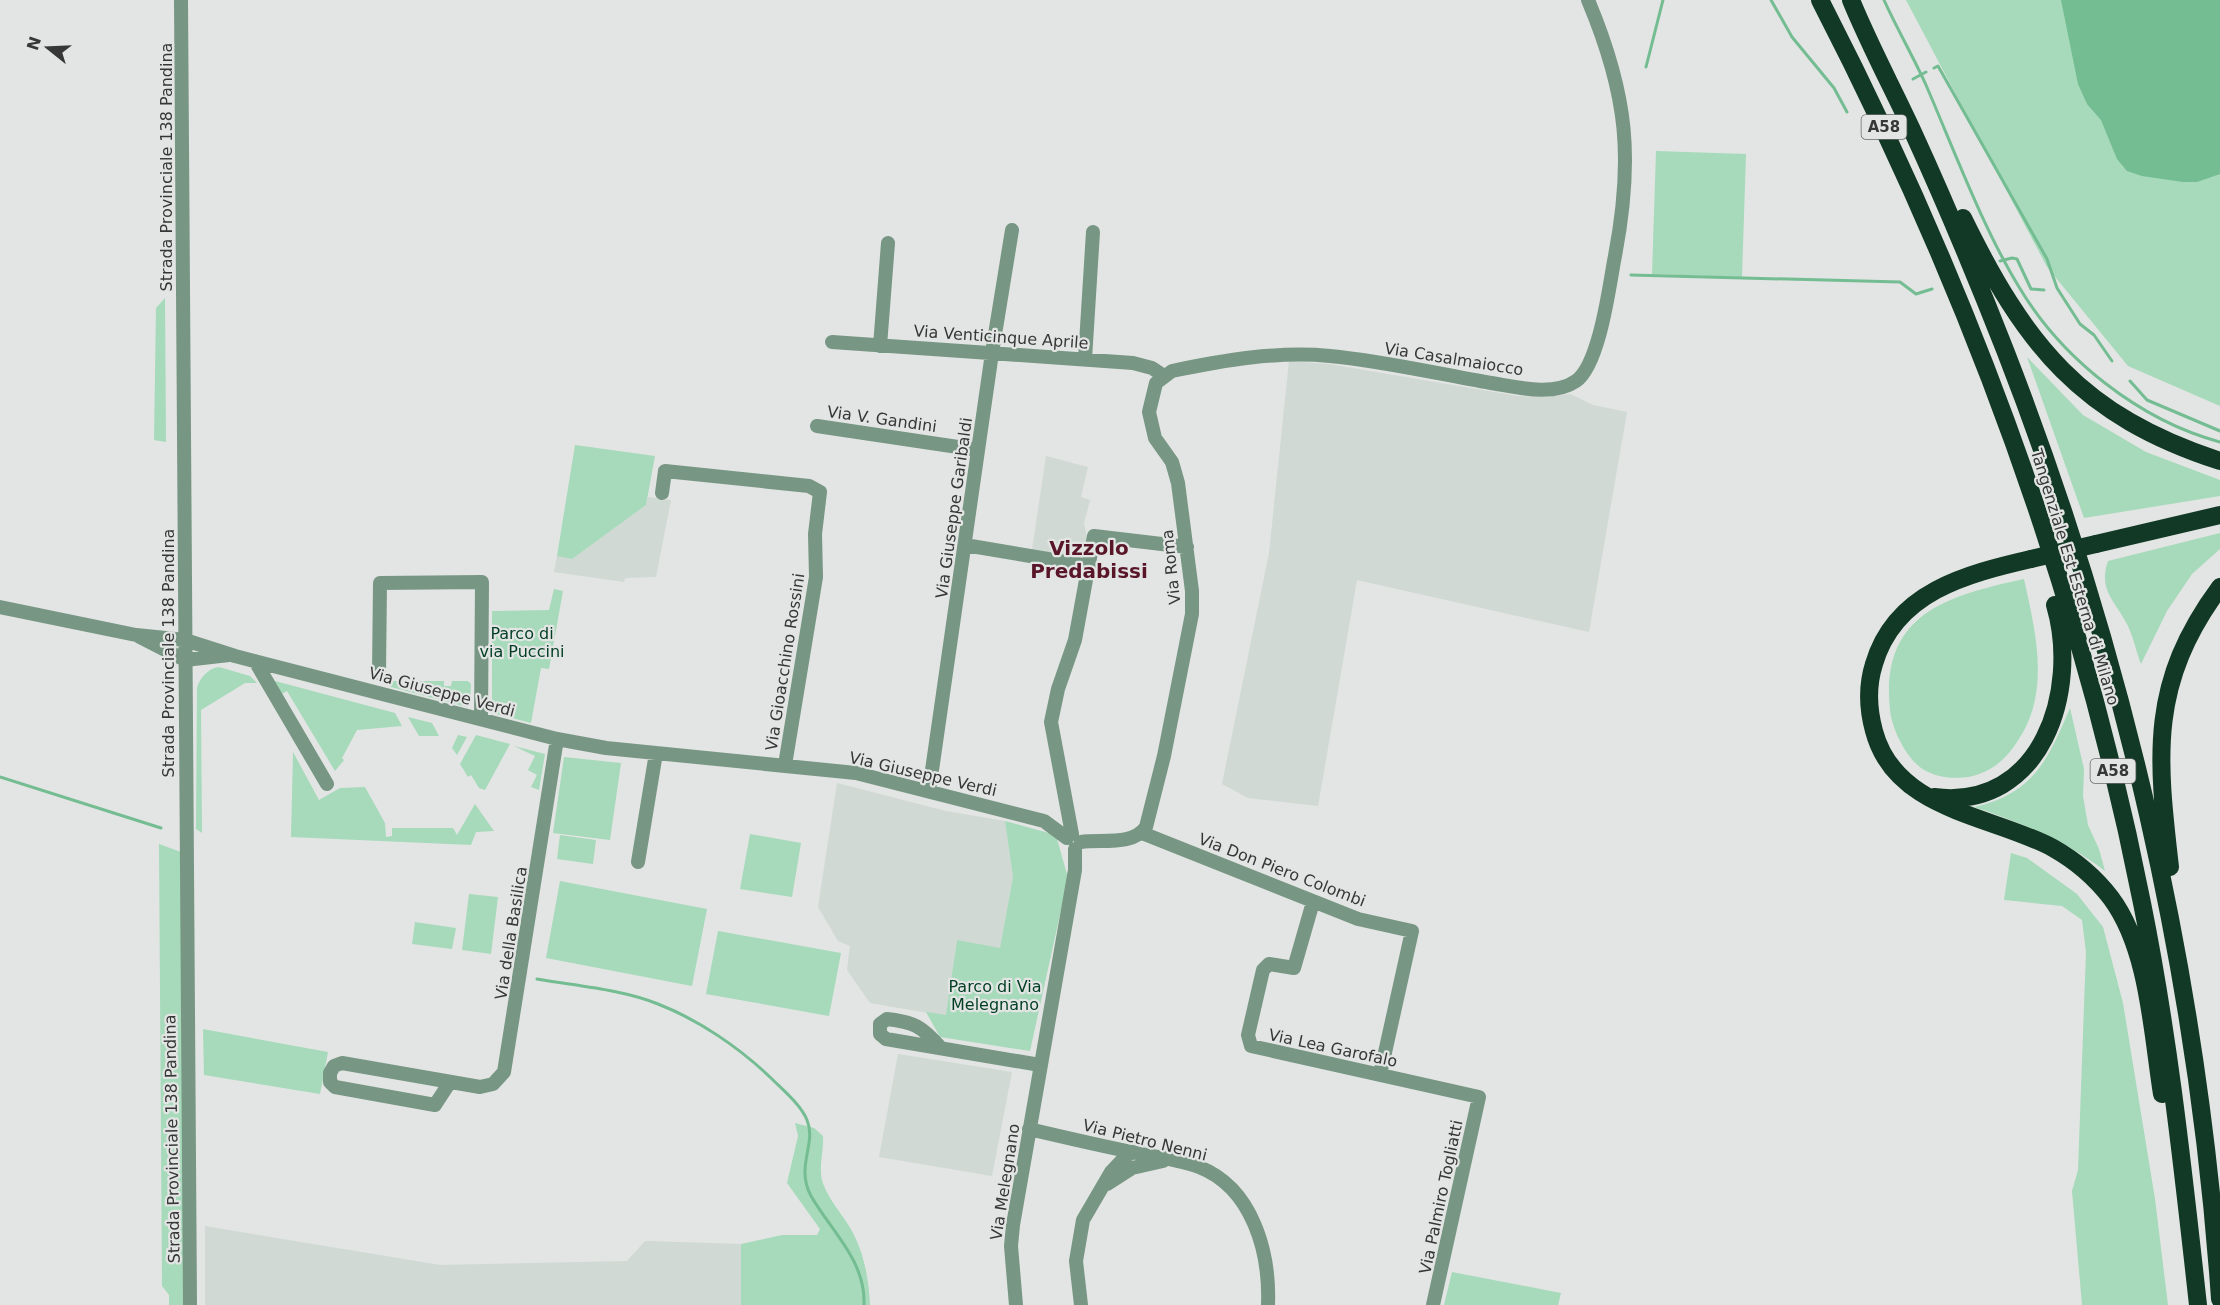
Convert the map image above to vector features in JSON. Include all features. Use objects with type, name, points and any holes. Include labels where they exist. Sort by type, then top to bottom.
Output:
[{"type":"highway","name":"Tangenziale Est Esterna di Milano","points":[[1820,0],[1877,112],[1926,219],[1981,353],[2071,616],[2115,779],[2142,901],[2180,1130],[2198,1305]]},
{"type":"highway","name":"Tangenziale Est Esterna di Milano","points":[[1851,0],[1940,191],[2006,353],[2080,562],[2138,773],[2165,893],[2206,1133],[2220,1299]]},
{"type":"highway","name":"A58","points":[[1891,85],[1913,107],[1998,288],[2033,339],[2080,386],[2132,424],[2186,450],[2220,461]]},
{"type":"highway","name":"A58","points":[[1929,796],[1943,798],[1978,795],[2009,780],[2038,748],[2057,709],[2062,690],[2064,645],[2060,622],[2032,527],[2011,438]]},
{"type":"highway","name":"A58","points":[[2185,1189],[2168,1126],[2139,958],[2131,934],[2111,898],[2086,870],[2051,848],[1970,816],[1905,782],[1892,768],[1875,735],[1870,714],[1869,693],[1877,654],[1898,618],[1926,595],[1967,576],[2220,515]]},
{"type":"highway","name":"A58","points":[[2186,1009],[2160,787],[2159,752],[2165,705],[2174,672],[2192,628],[2220,587]]},
{"type":"street","name":"Strada Provinciale 138 Pandina","points":[[181,0],[190,1305]]},
{"type":"street","name":"Via Casalmaiocco","points":[[1164,376],[1180,370],[1251,357],[1330,356],[1522,387],[1566,386],[1582,375],[1590,359],[1606,303],[1621,225],[1627,153],[1624,114],[1613,66],[1588,0]]},
{"type":"street","name":"Via Giuseppe Garibaldi","points":[[929,791],[1012,230]]},
{"type":"street","points":[[1084,359],[1092,232]]},
{"type":"street","points":[[879,346],[888,243]]},
{"type":"street","name":"Via Venticinque Aprile","points":[[832,342],[1146,365],[1164,376]]},
{"type":"street","name":"Via Roma","points":[[1142,833],[1149,821],[1157,788],[1191,628],[1192,596],[1176,472],[1151,426],[1151,398],[1156,383],[1164,376]]},
{"type":"street","name":"Via V. Gandini","points":[[817,426],[978,450]]},
{"type":"street","name":"Via Gioacchino Rossini","points":[[662,493],[665,471],[809,486],[819,492],[815,534],[816,577],[785,765]]},
{"type":"street","name":"Via Melegnano","points":[[1016,1305],[1011,1240],[1075,870],[1074,841],[1052,722],[1058,689],[1075,640],[1094,536],[1187,547]]},
{"type":"street","points":[[965,545],[1090,566]]},
{"type":"street","points":[[379,673],[380,583],[482,582],[481,719]]},
{"type":"street","points":[[0,607],[136,635],[184,640],[212,646],[235,656]]},
{"type":"street","points":[[136,635],[185,660],[235,656]]},
{"type":"street","name":"Via Giuseppe Verdi","points":[[235,656],[557,739],[656,753],[856,773],[1044,821],[1074,841]]},
{"type":"street","points":[[255,661],[327,784]]},
{"type":"street","name":"Via della Basilica","points":[[450,1082],[435,1105],[336,1087],[330,1082],[330,1073],[334,1066],[342,1063],[480,1087],[493,1084],[504,1072],[557,739]]},
{"type":"street","points":[[638,862],[656,753]]},
{"type":"street","points":[[1074,841],[1128,840],[1142,833]]},
{"type":"street","name":"Via Don Piero Colombi","points":[[1142,833],[1358,919],[1412,931],[1380,1076]]},
{"type":"street","name":"Via Lea Garofalo","points":[[1313,902],[1294,968],[1269,964],[1263,970],[1248,1041],[1255,1048],[1479,1097]]},
{"type":"street","points":[[940,1047],[1040,1065]]},
{"type":"street","name":"Via Palmiro Togliatti","points":[[1433,1305],[1479,1097]]},
{"type":"street","name":"Via Pietro Nenni","points":[[1029,1129],[1169,1160],[1209,1172],[1228,1187],[1247,1210],[1264,1249],[1268,1277],[1268,1305]]},
{"type":"street","points":[[1081,1305],[1076,1276],[1080,1233],[1087,1210],[1099,1192],[1109,1170],[1106,1157],[1090,1143]]},
{"type":"street","points":[[1106,1179],[1123,1158],[1133,1152]]},
{"type":"street","points":[[1124,1173],[1133,1160],[1133,1152]]},
{"type":"street","points":[[1099,1192],[1124,1173],[1142,1165],[1169,1160]]},
{"type":"shaded area","points":[[2061,0],[2220,0],[2220,174],[2197,182],[2183,182],[2142,176],[2127,171],[2117,159],[2101,120],[2087,104],[2078,84]]},
{"type":"shaded area","points":[[1289,361],[1329,364],[1518,396],[1548,397],[1570,394],[1593,405],[1627,412],[1589,632],[1357,580],[1318,806],[1248,798],[1222,784],[1269,553]]},
{"type":"shaded area","points":[[1046,456],[1088,467],[1081,497],[1090,500],[1084,523],[1087,538],[1085,559],[1032,550]]},
{"type":"shaded area","points":[[648,497],[671,500],[656,577],[625,578],[624,582],[554,572],[557,556],[572,559],[646,505]]},
{"type":"shaded area","points":[[837,783],[946,811],[1005,821],[1013,877],[1000,949],[957,940],[946,1016],[870,1003],[847,970],[850,946],[838,941],[818,907]]},
{"type":"shaded area","points":[[898,1054],[1012,1072],[992,1176],[879,1157]]},
{"type":"shaded area","points":[[205,1226],[440,1265],[627,1261],[645,1241],[741,1244],[741,1305],[205,1305]]},
{"type":"green space","points":[[1906,0],[2220,0],[2220,406],[2128,366],[2047,267]]},
{"type":"green space","points":[[1656,151],[1746,154],[1742,277],[1652,274]]},
{"type":"green space","points":[[165,298],[166,442],[154,440],[156,308]]},
{"type":"green space","points":[[2027,357],[2083,415],[2146,452],[2220,480],[2220,496],[2084,518]]},
{"type":"green space","points":[[575,445],[655,456],[646,505],[572,559],[557,556]]},
{"type":"green space","points":[[2220,533],[2220,549],[2192,574],[2167,611],[2141,664],[2129,629],[2106,588],[2105,571],[2108,561]]},
{"type":"green space","points":[[2024,579],[2033,621],[2038,663],[2034,704],[2028,723],[2010,752],[1985,772],[1952,778],[1926,771],[1919,767],[1907,753],[1891,718],[1890,678],[1896,651],[1907,631],[1924,615],[1945,603],[1969,593]]},
{"type":"green space","name":"Parco di via Puccini","points":[[554,589],[563,591],[549,669],[541,668],[531,723],[492,713],[492,611],[549,610]]},
{"type":"green space","points":[[219,667],[250,676],[257,683],[245,683],[201,710],[202,833],[196,829],[197,688],[205,674]]},
{"type":"green space","points":[[275,681],[395,713],[402,726],[357,730],[342,758],[344,760],[335,771],[287,691],[280,695],[273,683]]},
{"type":"green space","points":[[392,681],[444,681],[444,686],[451,686],[452,681],[468,681],[471,684],[470,704],[467,707],[391,687],[389,685]]},
{"type":"green space","points":[[2070,708],[2084,769],[2083,796],[2088,825],[2099,849],[2105,871],[2059,841],[2009,819],[1974,807],[1994,801],[2025,784],[2046,759]]},
{"type":"green space","points":[[408,717],[432,723],[439,736],[419,736]]},
{"type":"green space","points":[[458,735],[467,737],[457,755],[452,748]]},
{"type":"green space","points":[[476,735],[510,744],[485,790],[479,788],[471,775],[468,777],[460,764]]},
{"type":"green space","points":[[514,746],[545,754],[539,790],[531,787],[537,775],[528,770],[535,756]]},
{"type":"green space","points":[[293,752],[319,800],[340,788],[365,787],[385,823],[386,837],[392,836],[392,828],[453,828],[457,835],[475,804],[494,831],[476,832],[471,845],[291,837]]},
{"type":"green space","points":[[564,757],[621,763],[610,840],[553,833]]},
{"type":"green space","name":"Parco di Via Melegnano","points":[[1005,821],[1056,835],[1068,878],[1030,1051],[940,1037],[926,1012],[946,1015],[957,940],[1000,948],[1013,877]]},
{"type":"green space","points":[[750,834],[801,843],[792,897],[740,889]]},
{"type":"green space","points":[[560,835],[596,840],[593,864],[557,859]]},
{"type":"green space","points":[[159,844],[181,852],[185,1305],[169,1305],[169,1295],[162,1286]]},
{"type":"green space","points":[[2011,853],[2027,858],[2077,894],[2103,927],[2123,1003],[2155,1199],[2168,1305],[2082,1305],[2072,1191],[2078,1170],[2086,952],[2082,920],[2062,906],[2004,900]]},
{"type":"green space","points":[[560,881],[707,909],[692,986],[546,958]]},
{"type":"green space","points":[[469,894],[498,897],[491,954],[462,950]]},
{"type":"green space","points":[[415,922],[456,928],[452,949],[412,944]]},
{"type":"green space","points":[[718,931],[841,953],[829,1016],[706,994]]},
{"type":"green space","points":[[203,1029],[328,1052],[320,1094],[204,1075]]},
{"type":"green space","points":[[795,1123],[814,1128],[823,1136],[822,1180],[827,1193],[852,1230],[858,1245],[866,1270],[870,1305],[741,1305],[741,1244],[782,1235],[817,1235],[820,1229],[787,1183],[798,1136]]},
{"type":"green space","points":[[1452,1272],[1561,1293],[1558,1305],[1444,1305]]},
{"type":"waterway","points":[[1646,67],[1663,0]]},
{"type":"waterway","points":[[1771,0],[1792,37],[1834,88],[1847,112]]},
{"type":"waterway","points":[[1884,0],[1926,85],[1993,240],[2019,287],[2037,313],[2080,362],[2105,383],[2160,419],[2220,442]]},
{"type":"waterway","points":[[1934,68],[1938,66],[2047,259],[2057,288],[2080,324],[2094,335],[2112,361]]},
{"type":"waterway","points":[[1913,79],[1926,72]]},
{"type":"waterway","points":[[2000,261],[2017,259],[2031,289],[2044,290]]},
{"type":"waterway","points":[[1631,275],[1900,282],[1916,294],[1932,289]]},
{"type":"waterway","points":[[2130,381],[2147,400],[2220,431]]},
{"type":"waterway","points":[[0,777],[161,828]]},
{"type":"waterway","points":[[537,979],[629,995],[658,1004],[689,1018],[733,1046],[786,1093],[807,1120],[810,1138],[805,1175],[811,1196],[853,1260],[863,1289],[864,1305]]},
{"type":"district","name":"Vizzolo Predabissi","points":[[1089,560]]}]
